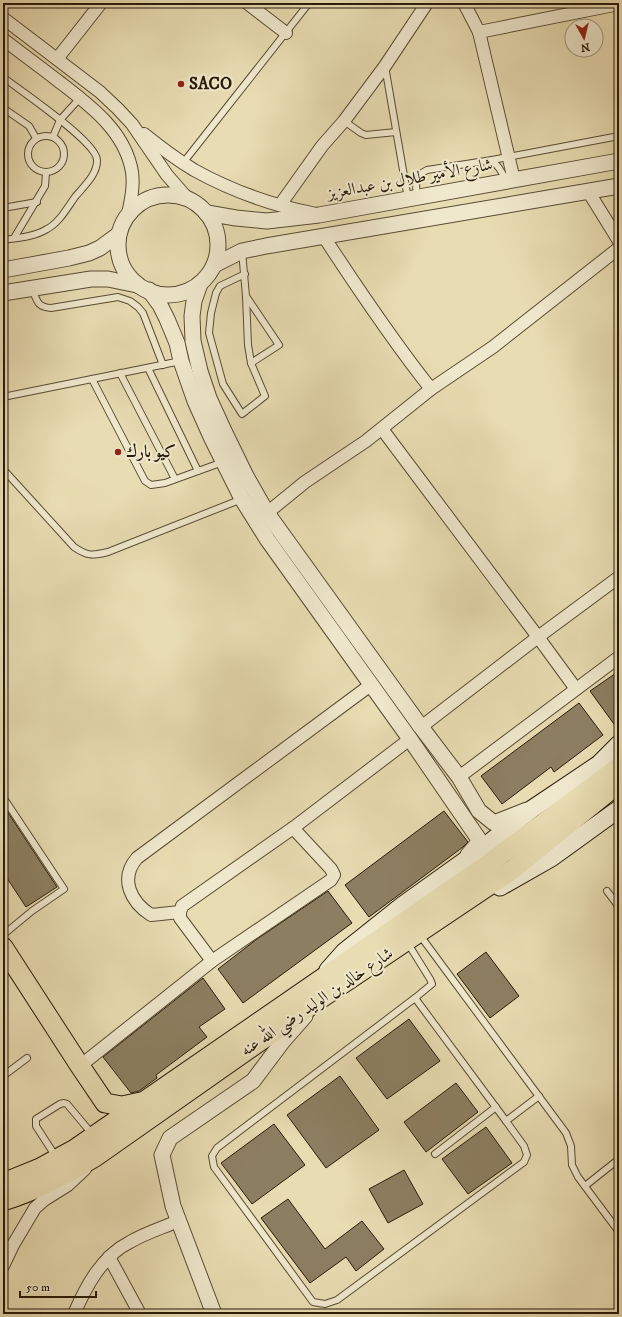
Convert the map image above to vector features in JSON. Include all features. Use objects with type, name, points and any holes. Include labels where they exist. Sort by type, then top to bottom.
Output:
[{"type":"main road","points":[[322,978],[344,952],[403,905],[484,847],[532,809],[599,764],[619,744]]},
{"type":"main road","name":"شارع خالد بن الوليد رضي الله عنه","points":[[3,1182],[40,1168],[75,1149],[491,862],[619,767]]},
{"type":"main road","name":"شارع خالد بن الوليد رضي الله عنه","points":[[3,1201],[15,1198],[60,1178],[93,1158],[320,999],[512,870],[619,783]]},
{"type":"main road","points":[[416,935],[551,858],[619,809]]},
{"type":"main road","points":[[3,947],[105,1102],[122,1106],[142,1102]]},
{"type":"street","points":[[56,59],[101,3]]},
{"type":"street","points":[[247,3],[286,34]]},
{"type":"street","points":[[280,205],[322,146],[344,121],[385,66],[427,3]]},
{"type":"street","points":[[464,3],[479,32],[508,157],[510,181]]},
{"type":"street","points":[[479,32],[619,4]]},
{"type":"street","points":[[4,21],[100,92],[132,124],[166,152],[216,180],[252,196],[319,215]]},
{"type":"street","points":[[3,39],[80,98],[106,121],[116,134],[126,152],[132,172],[133,189],[128,214]]},
{"type":"street","points":[[132,124],[167,175],[188,198],[198,204],[207,213],[216,232],[217,249],[214,265],[200,284],[194,301],[192,316],[193,341],[200,371],[209,398],[246,476],[268,513],[421,727],[459,777],[479,811],[494,823],[532,809]]},
{"type":"street","name":"شارع الأمير طلال بن عبدالعزيز","points":[[207,213],[236,218],[267,220],[319,215],[619,161]]},
{"type":"street","points":[[214,265],[242,251],[619,186]]},
{"type":"street","points":[[588,191],[619,241]]},
{"type":"street","points":[[188,198],[167,195],[155,196],[136,206],[128,214],[122,225],[119,234],[119,257],[129,277],[143,287],[160,304],[177,343],[181,361],[195,401],[242,499],[268,539],[372,684],[480,841],[462,863]]},
{"type":"street","points":[[3,270],[89,253],[100,248],[119,234]]},
{"type":"street","points":[[324,237],[362,295],[414,368],[431,389]]},
{"type":"street","points":[[268,513],[305,482],[366,441],[431,389],[493,347],[619,248]]},
{"type":"street","points":[[3,293],[91,279],[108,279],[143,287],[158,293],[169,294],[180,293],[200,284]]},
{"type":"street","points":[[382,429],[538,636],[576,689]]},
{"type":"street","points":[[421,727],[538,636],[619,577]]},
{"type":"street","points":[[459,777],[619,657]]},
{"type":"street","points":[[180,912],[151,915],[142,909],[133,898],[128,879],[132,864],[137,858],[372,684]]},
{"type":"street","points":[[212,961],[180,918],[182,906],[294,828],[410,739]]},
{"type":"street","points":[[80,1066],[212,961],[331,880],[334,876],[331,869],[294,828]]},
{"type":"street","points":[[214,1314],[173,1206],[162,1154],[170,1138],[252,1082],[288,1036],[320,999]]},
{"type":"street","points":[[3,1265],[35,1208],[83,1173],[93,1158]]},
{"type":"street","points":[[74,1314],[83,1293],[109,1257],[129,1242],[178,1221]]},
{"type":"street","points":[[109,1257],[140,1314]]},
{"type":"lane","points":[[183,162],[286,34],[309,3]]},
{"type":"lane","points":[[385,66],[396,132],[412,198]]},
{"type":"lane","points":[[3,77],[60,120],[88,144],[95,152],[98,160],[95,171],[58,220],[48,229],[34,235],[3,240]]},
{"type":"lane","points":[[53,137],[60,120],[80,98]]},
{"type":"lane","points":[[3,108],[29,126],[36,138]]},
{"type":"lane","points":[[344,121],[361,134],[366,135],[396,132]]},
{"type":"lane","points":[[41,136],[53,137],[62,146],[64,158],[62,163],[58,168],[46,173],[35,169],[30,165],[28,160],[28,148],[36,138],[41,136]]},
{"type":"lane","points":[[412,198],[416,179],[420,174],[427,170],[492,160],[619,136]]},
{"type":"lane","points":[[492,160],[510,181]]},
{"type":"lane","points":[[14,238],[46,186],[46,173]]},
{"type":"lane","points":[[3,208],[37,202]]},
{"type":"lane","points":[[242,251],[245,274],[246,325],[251,363],[265,396],[242,414],[223,384],[209,333],[211,313],[216,293],[220,286],[245,274]]},
{"type":"lane","points":[[32,288],[38,304],[43,307],[51,308],[118,297],[130,301],[143,313],[163,365]]},
{"type":"lane","points":[[246,296],[279,345],[251,363]]},
{"type":"lane","points":[[3,397],[181,361]]},
{"type":"lane","points":[[148,368],[198,471]]},
{"type":"lane","points":[[120,373],[175,479]]},
{"type":"lane","points":[[92,379],[145,481],[151,485],[158,485],[223,462]]},
{"type":"lane","points":[[3,469],[74,547],[83,554],[95,555],[108,552],[242,499]]},
{"type":"lane","points":[[3,797],[64,889],[32,911],[3,935]]},
{"type":"lane","points":[[607,891],[619,907]]},
{"type":"lane","points":[[415,998],[524,1146],[527,1155],[524,1162],[337,1300],[326,1304],[312,1302],[214,1167],[212,1156],[218,1148],[432,984],[416,935]]},
{"type":"lane","points":[[416,935],[566,1132],[571,1146],[572,1165],[578,1177],[619,1232]]},
{"type":"lane","points":[[3,1076],[27,1058]]},
{"type":"lane","points":[[506,1121],[539,1096]]},
{"type":"lane","points":[[57,1159],[35,1122],[36,1119],[60,1104],[67,1104],[94,1136]]},
{"type":"lane","points":[[435,1154],[496,1107]]},
{"type":"lane","points":[[585,1186],[619,1159]]},
{"type":"building","points":[[619,671],[619,731],[590,691]]},
{"type":"building","points":[[579,703],[603,735],[554,772],[551,767],[502,804],[481,776]]},
{"type":"building","points":[[3,805],[57,887],[26,907],[3,872]]},
{"type":"building","points":[[444,811],[468,842],[369,917],[345,885]]},
{"type":"building","points":[[328,891],[352,923],[243,1003],[218,969],[257,939]]},
{"type":"building","points":[[486,952],[519,996],[490,1018],[457,974]]},
{"type":"building","points":[[203,978],[225,1009],[199,1027],[207,1037],[156,1075],[157,1078],[139,1091],[131,1093],[103,1057]]},
{"type":"building","points":[[409,1019],[440,1061],[387,1099],[356,1058]]},
{"type":"building","points":[[340,1076],[379,1130],[326,1168],[287,1115]]},
{"type":"building","points":[[456,1083],[478,1112],[426,1152],[404,1122]]},
{"type":"building","points":[[274,1124],[305,1165],[252,1204],[221,1163]]},
{"type":"building","points":[[486,1127],[512,1163],[468,1194],[442,1159]]},
{"type":"building","points":[[404,1170],[423,1204],[388,1223],[369,1189]]},
{"type":"building","points":[[288,1199],[325,1249],[362,1221],[384,1249],[356,1271],[346,1257],[310,1283],[261,1218]]},
{"type":"place","name":"SACO","points":[[181,84]]},
{"type":"place","name":"كيو بارك","points":[[118,452]]}]
